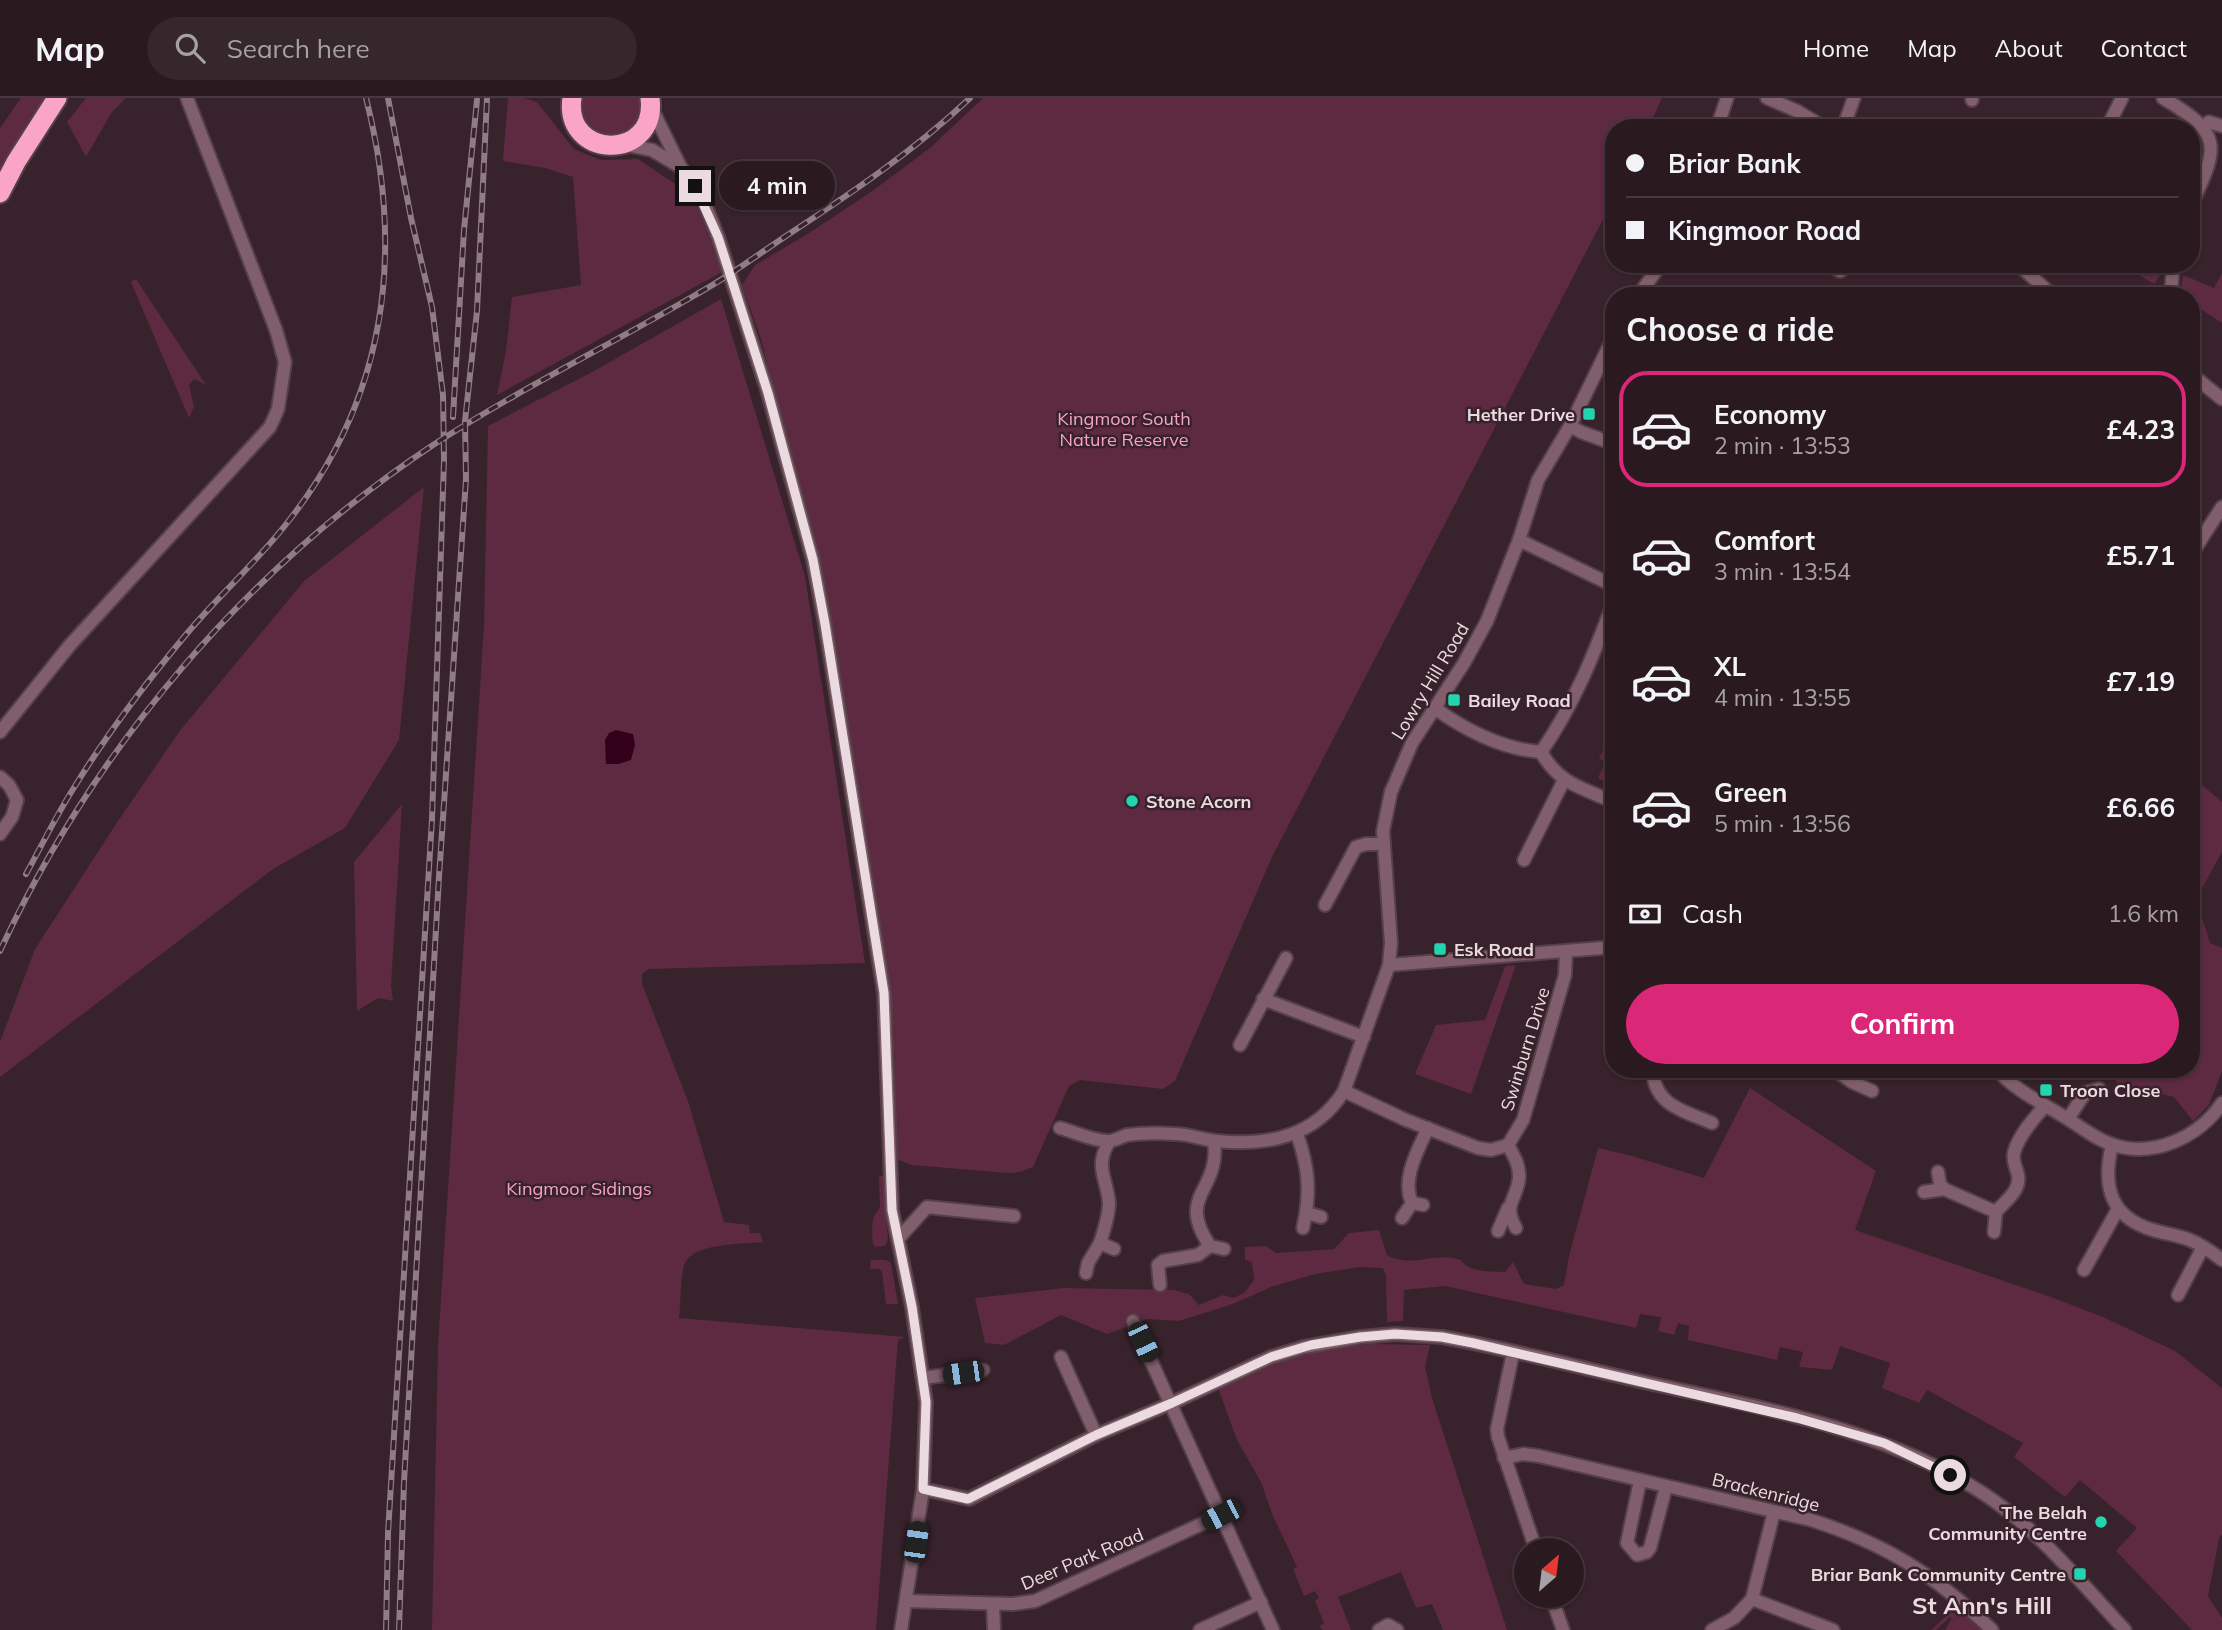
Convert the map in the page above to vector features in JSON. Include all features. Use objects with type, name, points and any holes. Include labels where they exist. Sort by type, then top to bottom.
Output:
[{"type":"highway","points":[[0,193],[16,162],[57,98]]},
{"type":"highway","points":[[558,98],[572,106],[582,133],[593,142],[607,146],[630,141],[643,130],[648,122],[651,102]]},
{"type":"street","points":[[0,732],[70,645],[270,427],[278,409],[285,362],[271,317],[187,98]]},
{"type":"street","points":[[1720,119],[1727,98]]},
{"type":"street","points":[[1767,98],[1810,119]]},
{"type":"street","points":[[1846,119],[1854,98]]},
{"type":"street","points":[[2112,119],[2122,98]]},
{"type":"street","points":[[2163,98],[2196,119]]},
{"type":"street","points":[[651,102],[658,124],[680,166],[704,202],[718,237],[768,393],[813,560],[884,993],[892,1210],[926,1402],[923,1489],[901,1630]]},
{"type":"street","points":[[2203,126],[2209,122],[2222,125]]},
{"type":"street","points":[[2200,123],[2217,152],[2200,186]]},
{"type":"street","points":[[622,144],[652,150],[680,166]]},
{"type":"street","points":[[2028,273],[2043,287]]},
{"type":"street","name":"Lowry Hill Road","points":[[1060,1128],[1109,1142],[1124,1136],[1159,1134],[1196,1136],[1214,1142],[1263,1142],[1297,1134],[1320,1118],[1344,1091],[1389,965],[1391,943],[1383,831],[1391,792],[1412,743],[1436,709],[1487,621],[1519,540],[1538,480],[1570,426],[1605,354]]},
{"type":"street","points":[[2200,381],[2222,399]]},
{"type":"street","points":[[1570,426],[1605,440]]},
{"type":"street","points":[[2200,541],[2222,507]]},
{"type":"street","points":[[1519,540],[1605,582]]},
{"type":"street","points":[[1541,752],[1566,713],[1587,671],[1605,624]]},
{"type":"street","points":[[1436,709],[1475,733],[1524,751],[1541,752]]},
{"type":"street","points":[[1541,752],[1555,774],[1605,798]]},
{"type":"street","points":[[0,776],[9,785],[17,800],[12,817],[0,834]]},
{"type":"street","points":[[1524,860],[1564,780]]},
{"type":"street","points":[[1325,905],[1356,847],[1384,844]]},
{"type":"street","points":[[1389,965],[1605,948]]},
{"type":"street","name":"Swinburn Drive","points":[[1508,1145],[1523,1119],[1565,975],[1566,951]]},
{"type":"street","points":[[1240,1045],[1286,958]]},
{"type":"street","points":[[1263,999],[1364,1037]]},
{"type":"street","points":[[1654,1078],[1654,1086],[1667,1102],[1712,1123]]},
{"type":"street","points":[[1846,1078],[1872,1091]]},
{"type":"street","points":[[2005,1078],[2112,1145],[2140,1149],[2172,1143],[2208,1122],[2222,1103]]},
{"type":"street","points":[[2068,1119],[2085,1093],[2099,1089]]},
{"type":"street","points":[[1344,1091],[1478,1148],[1491,1150],[1508,1145],[1518,1165],[1518,1186],[1498,1231]]},
{"type":"street","points":[[1994,1232],[1996,1212],[2017,1187],[2019,1179],[2013,1155],[2017,1145],[2045,1105]]},
{"type":"street","points":[[1402,1218],[1417,1204],[1408,1186],[1410,1172],[1428,1128]]},
{"type":"street","points":[[1297,1134],[1307,1163],[1307,1213],[1303,1228]]},
{"type":"street","points":[[1086,1273],[1088,1262],[1100,1243],[1109,1210],[1101,1176],[1102,1154],[1109,1142]]},
{"type":"street","points":[[1210,1247],[1200,1231],[1196,1212],[1199,1197],[1212,1174],[1214,1142]]},
{"type":"street","points":[[2112,1145],[2108,1182],[2118,1209],[2141,1225],[2181,1236],[2222,1260]]},
{"type":"street","points":[[1938,1172],[1940,1184],[1944,1189],[1996,1212]]},
{"type":"street","points":[[1924,1192],[1944,1189]]},
{"type":"street","points":[[898,1239],[927,1207],[1014,1216]]},
{"type":"street","points":[[1509,1208],[1516,1228]]},
{"type":"street","points":[[2084,1270],[2118,1209]]},
{"type":"street","points":[[1307,1213],[1321,1217]]},
{"type":"street","points":[[1100,1243],[1114,1249]]},
{"type":"street","points":[[1160,1285],[1158,1265],[1163,1261],[1198,1255],[1210,1247],[1224,1249]]},
{"type":"street","points":[[2178,1295],[2203,1247]]},
{"type":"street","points":[[1133,1321],[1273,1630]]},
{"type":"street","points":[[923,1489],[968,1499],[1096,1435],[1271,1357],[1311,1345],[1395,1334],[1442,1337],[1786,1415],[1896,1449],[1934,1466],[2008,1511],[2032,1531],[2125,1630]]},
{"type":"street","points":[[1513,1353],[1497,1429],[1504,1458],[1532,1538]]},
{"type":"street","points":[[1061,1357],[1096,1435]]},
{"type":"street","points":[[923,1378],[984,1370]]},
{"type":"street","name":"Brackenridge","points":[[1504,1458],[1523,1454],[1538,1456],[1844,1530],[1904,1559],[1943,1586],[1992,1630]]},
{"type":"street","points":[[1640,1481],[1627,1543],[1637,1555],[1650,1548],[1666,1487]]},
{"type":"street","points":[[1712,1630],[1734,1618],[1752,1599],[1774,1512]]},
{"type":"street","name":"Deer Park Road","points":[[907,1601],[1023,1604],[1035,1601],[1221,1515]]},
{"type":"street","points":[[1752,1599],[1833,1630]]},
{"type":"street","points":[[1200,1630],[1261,1602]]},
{"type":"street","points":[[993,1604],[993,1630]]},
{"type":"street","points":[[1555,1608],[1563,1630]]},
{"type":"street","points":[[1379,1630],[1388,1625],[1397,1630]]},
{"type":"green space","points":[[21,98],[46,98],[0,168],[0,128]]},
{"type":"green space","points":[[86,98],[126,98],[112,112],[86,157],[67,122]]},
{"type":"green space","points":[[508,98],[524,98],[537,102],[574,149],[601,160],[638,159],[675,184],[698,208],[722,272],[497,395],[506,351],[512,297],[581,285],[573,177],[545,168],[503,161]]},
{"type":"green space","points":[[582,98],[644,98],[645,109],[630,132],[608,136],[587,123],[582,111]]},
{"type":"green space","name":"Kingmoor South Nature Reserve","points":[[983,98],[1662,98],[1652,119],[1605,119],[1605,215],[1272,857],[1175,1081],[1163,1089],[1080,1080],[1069,1086],[1033,1167],[1008,1173],[912,1165],[898,1160],[893,1152],[893,1023],[823,585],[761,339],[742,285],[755,265],[871,192],[930,148]]},
{"type":"green space","points":[[2136,273],[2162,273],[2154,284]]},
{"type":"green space","points":[[2222,273],[2222,323],[2200,309],[2200,287],[2181,287],[2183,275],[2214,288]]},
{"type":"green space","points":[[136,279],[206,385],[194,379],[189,385],[194,407],[189,418],[131,282]]},
{"type":"green space","name":"Kingmoor Sidings","points":[[721,299],[805,576],[865,963],[649,969],[642,974],[642,984],[688,1101],[724,1222],[749,1225],[750,1233],[760,1233],[763,1242],[709,1248],[690,1256],[682,1274],[679,1318],[905,1337],[898,1340],[876,1630],[432,1630],[438,1346],[484,625],[488,426],[594,371]]},
{"type":"green space","points":[[424,487],[399,740],[345,828],[273,869],[0,1077],[0,1042],[35,949],[179,732],[304,581]]},
{"type":"green space","points":[[1605,745],[1605,762],[1599,758]]},
{"type":"green space","points":[[1605,762],[1605,782],[1598,778]]},
{"type":"green space","points":[[2200,784],[2222,802],[2222,852],[2200,892]]},
{"type":"green space","points":[[402,804],[391,986],[393,1001],[378,998],[357,1011],[354,862]]},
{"type":"green space","points":[[2200,912],[2210,943],[2222,948],[2222,1071],[2209,1105],[2193,1121],[2174,1097],[2119,1084],[2114,1078],[2200,1078]]},
{"type":"green space","points":[[1516,965],[1471,1094],[1415,1074],[1436,1025],[1485,1020],[1505,966]]},
{"type":"green space","points":[[1750,1088],[1876,1171],[1855,1230],[2103,1317],[2175,1351],[2222,1388],[2222,1534],[2208,1596],[2222,1618],[2222,1630],[2192,1630],[2116,1551],[2137,1528],[2080,1480],[2065,1497],[2014,1457],[2023,1443],[1927,1390],[1919,1403],[1882,1388],[1890,1363],[1840,1346],[1832,1370],[1799,1367],[1803,1352],[1780,1347],[1777,1360],[1688,1340],[1689,1326],[1678,1323],[1674,1335],[1658,1331],[1661,1317],[1640,1314],[1636,1328],[1445,1286],[1404,1290],[1403,1321],[1387,1322],[1386,1276],[1383,1268],[1360,1267],[1315,1274],[1271,1287],[1233,1304],[1179,1321],[1148,1319],[1107,1334],[1061,1315],[1004,1345],[985,1343],[975,1298],[1064,1288],[1174,1290],[1189,1294],[1199,1305],[1223,1295],[1233,1298],[1244,1293],[1254,1280],[1252,1262],[1245,1260],[1245,1247],[1266,1246],[1276,1253],[1334,1249],[1349,1233],[1379,1230],[1387,1255],[1397,1259],[1451,1258],[1461,1260],[1475,1269],[1505,1272],[1513,1262],[1524,1284],[1556,1289],[1564,1285],[1569,1256],[1598,1148],[1704,1178]]},
{"type":"green space","points":[[879,1176],[883,1176],[888,1240],[885,1246],[876,1247],[873,1245],[872,1230],[873,1220],[880,1208]]},
{"type":"green space","points":[[871,1260],[886,1260],[891,1263],[898,1304],[886,1304],[882,1272],[880,1269],[870,1269]]},
{"type":"green space","points":[[1372,1344],[1430,1345],[1425,1367],[1432,1398],[1507,1630],[1443,1630],[1432,1604],[1416,1608],[1401,1572],[1338,1597],[1351,1630],[1322,1630],[1320,1626],[1324,1623],[1315,1601],[1319,1598],[1315,1591],[1304,1596],[1293,1569],[1297,1567],[1273,1516],[1261,1482],[1237,1440],[1219,1391],[1221,1386],[1283,1360],[1334,1348]]},
{"type":"green space","points":[[1955,1608],[1967,1614],[1981,1630],[1945,1630],[1952,1618],[1950,1617],[1936,1630],[1931,1630]]},
{"type":"shaded area","points":[[616,730],[633,734],[635,745],[631,760],[606,764],[605,740],[609,733]]},
{"type":"railway","points":[[26,874],[68,797],[113,728],[184,637],[287,523],[321,475],[347,425],[367,373],[379,321],[385,267],[384,212],[378,155],[366,98]]},
{"type":"railway","points":[[386,1630],[388,1533],[432,819],[444,460],[443,395],[432,307],[411,218],[388,98]]},
{"type":"railway","points":[[399,1630],[404,1482],[439,877],[466,479],[465,421],[477,311],[487,98]]},
{"type":"railway","points":[[0,951],[38,876],[81,804],[129,734],[182,668],[239,606],[300,548],[365,494],[433,445],[742,266],[881,171],[927,136],[970,98]]},
{"type":"railway","points":[[453,417],[464,230],[477,100]]},
{"type":"place","name":"Hether Drive","points":[[1589,414]]},
{"type":"place","name":"Bailey Road","points":[[1454,700]]},
{"type":"place","name":"Stone Acorn","points":[[1132,801]]},
{"type":"place","name":"Esk Road","points":[[1440,949]]},
{"type":"place","name":"Troon Close","points":[[2046,1090]]},
{"type":"place","name":"The Belah Community Centre","points":[[2101,1522]]},
{"type":"place","name":"Briar Bank Community Centre","points":[[2080,1574]]},
{"type":"district","name":"St Ann's Hill","points":[[1982,1605]]},
{"type":"route","points":[[695,186],[718,237],[768,393],[813,560],[825,624],[884,993],[892,1210],[912,1307],[926,1402],[923,1489],[968,1499],[1096,1435],[1271,1357],[1311,1345],[1395,1334],[1442,1337],[1473,1343],[1797,1418],[1884,1443],[1950,1475]]}]
